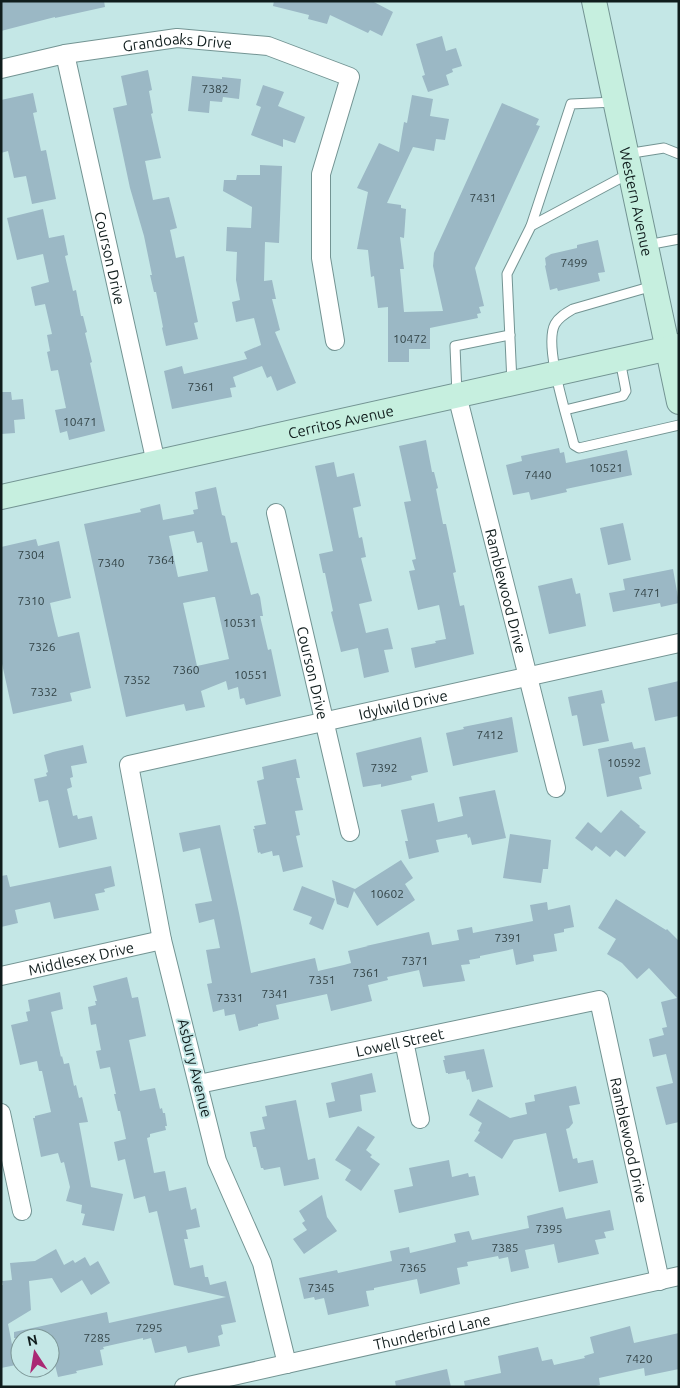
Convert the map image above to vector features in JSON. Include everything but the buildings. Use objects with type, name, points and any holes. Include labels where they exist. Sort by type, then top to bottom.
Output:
[{"type":"main road","name":"Western Avenue","points":[[594,1],[654,286],[673,347],[679,402]]},
{"type":"main road","name":"Cerritos Avenue","points":[[1,497],[673,347]]},
{"type":"street","name":"Grandoaks Drive","points":[[1,69],[65,54],[177,38],[268,46],[350,77],[321,174],[321,258],[335,341]]},
{"type":"street","name":"Courson Drive","points":[[65,54],[156,463]]},
{"type":"street","name":"Ramblewood Drive","points":[[457,395],[556,788]]},
{"type":"street","name":"Courson Drive","points":[[276,514],[350,832]]},
{"type":"street","name":"Idylwild Drive","points":[[129,765],[679,643]]},
{"type":"street","name":"Asbury Avenue","points":[[129,765],[162,940],[217,1161],[262,1263],[287,1364]]},
{"type":"street","name":"Middlesex Drive","points":[[1,976],[162,940]]},
{"type":"street","name":"Ramblewood Drive","points":[[600,1000],[660,1280]]},
{"type":"street","name":"Lowell Street","points":[[199,1084],[600,1000]]},
{"type":"street","points":[[404,1041],[420,1118]]},
{"type":"street","points":[[1,1113],[22,1211]]},
{"type":"street","name":"Thunderbird Lane","points":[[184,1387],[679,1276]]},
{"type":"lane","points":[[512,383],[507,274],[531,226],[571,104],[615,102]]},
{"type":"lane","points":[[531,226],[628,164],[664,148],[679,154]]},
{"type":"lane","points":[[645,246],[679,239]]},
{"type":"lane","points":[[654,286],[573,309],[564,314],[555,323],[552,334],[554,373],[574,445],[579,448],[679,425]]},
{"type":"lane","points":[[457,395],[455,346],[510,335]]},
{"type":"lane","points":[[565,410],[623,396],[626,391],[620,359]]}]
